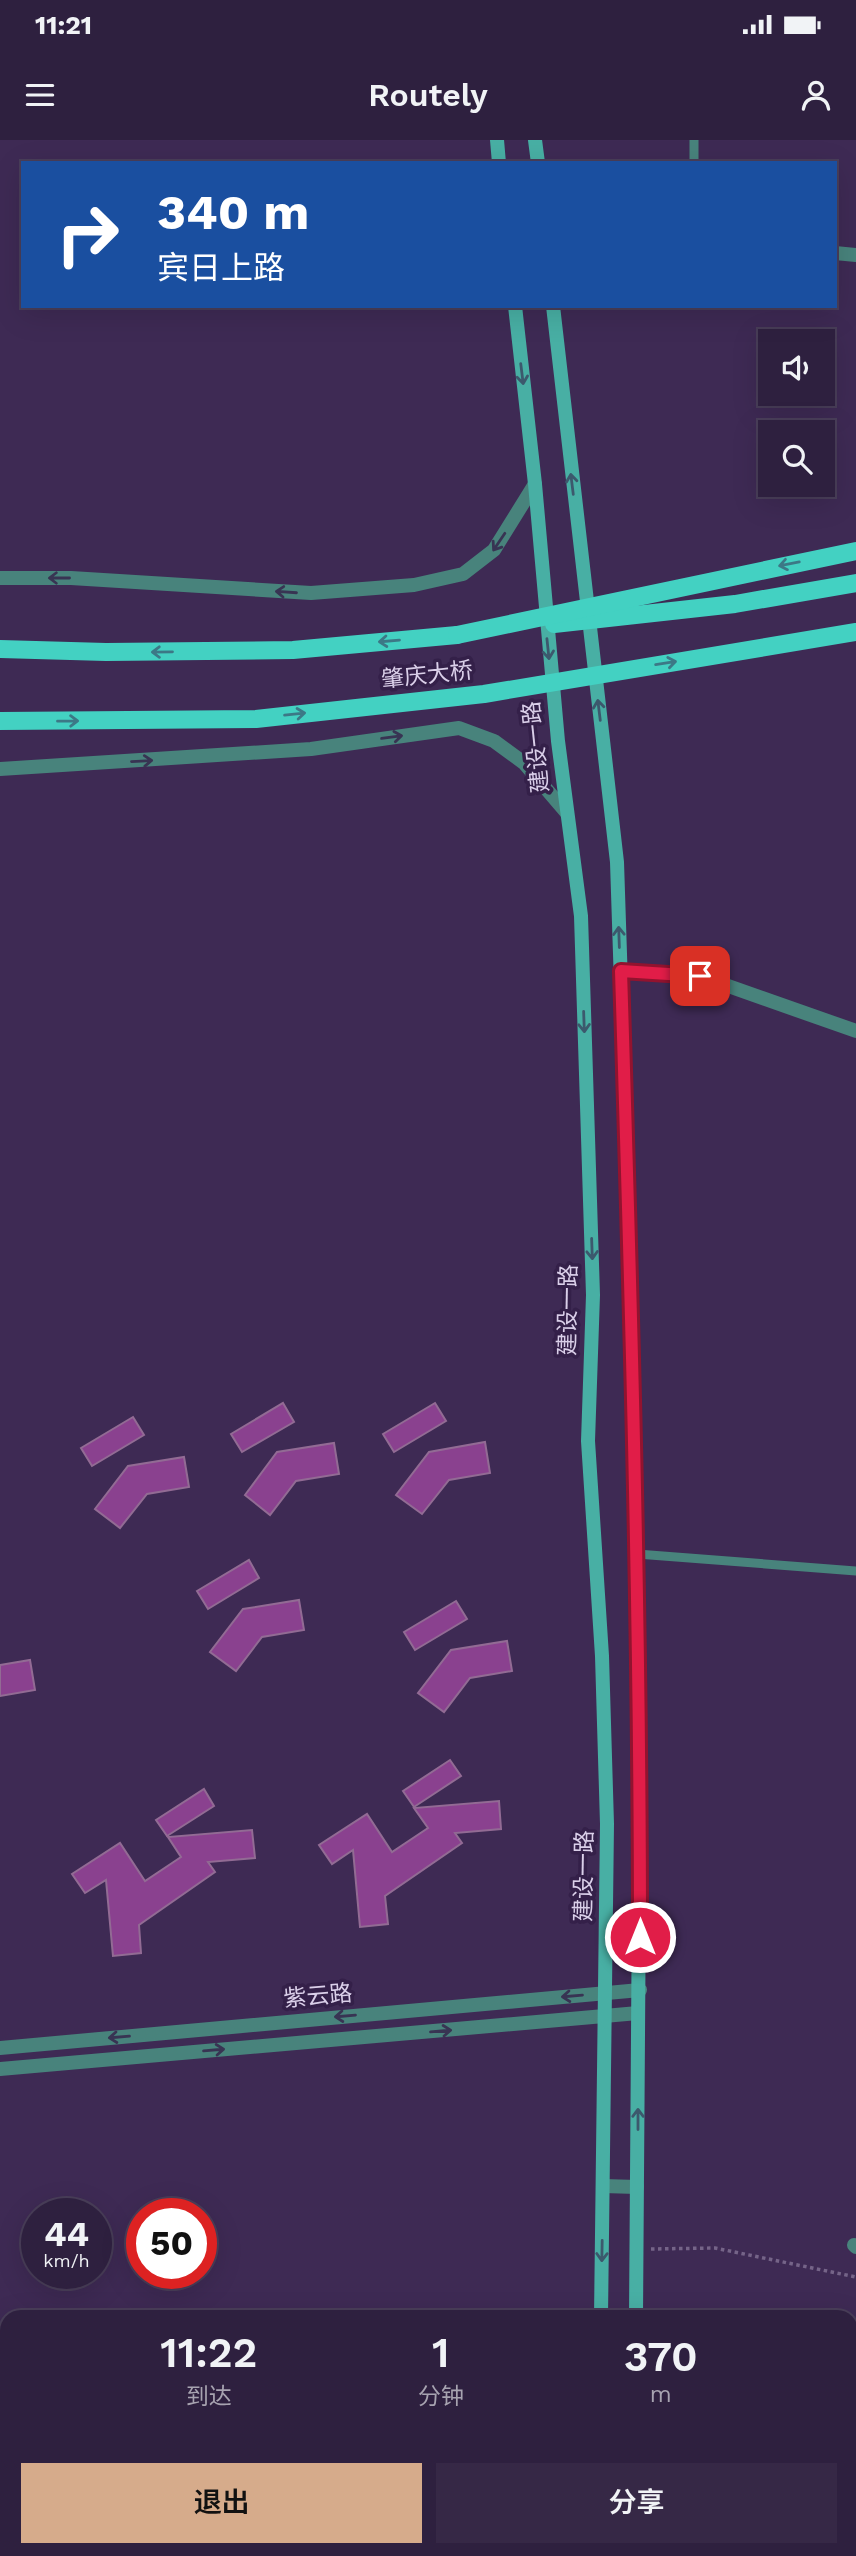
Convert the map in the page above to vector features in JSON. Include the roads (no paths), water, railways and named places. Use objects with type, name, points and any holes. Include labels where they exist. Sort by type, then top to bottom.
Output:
[{"type":"main road","points":[[497,140],[499,161]]},
{"type":"main road","points":[[535,140],[538,161]]},
{"type":"main road","name":"建设一路","points":[[515,308],[566,811],[581,916],[593,1296],[588,1441],[602,1656],[607,1824],[601,2310]]},
{"type":"main road","points":[[553,308],[617,862],[632,1321],[640,1754],[636,2310]]},
{"type":"main road","points":[[457,635],[856,551]]},
{"type":"main road","name":"肇庆大桥","points":[[0,649],[106,652],[293,650],[735,604],[856,583]]},
{"type":"main road","name":"肇庆大桥","points":[[0,721],[256,719],[484,694],[856,632]]},
{"type":"street","points":[[837,253],[856,255]]},
{"type":"street","points":[[0,578],[71,578],[311,593],[414,585],[463,574],[494,550],[535,484]]},
{"type":"street","points":[[0,769],[311,749],[459,728],[494,741],[524,763],[566,811]]},
{"type":"street","points":[[621,971],[700,976],[856,1031]]},
{"type":"street","name":"紫云路","points":[[0,2048],[640,1990]]},
{"type":"street","name":"紫云路","points":[[0,2069],[638,2013]]},
{"type":"street","points":[[603,2186],[637,2188]]},
{"type":"lane","points":[[694,140],[694,161]]},
{"type":"lane","points":[[637,1554],[856,1571]]}]
